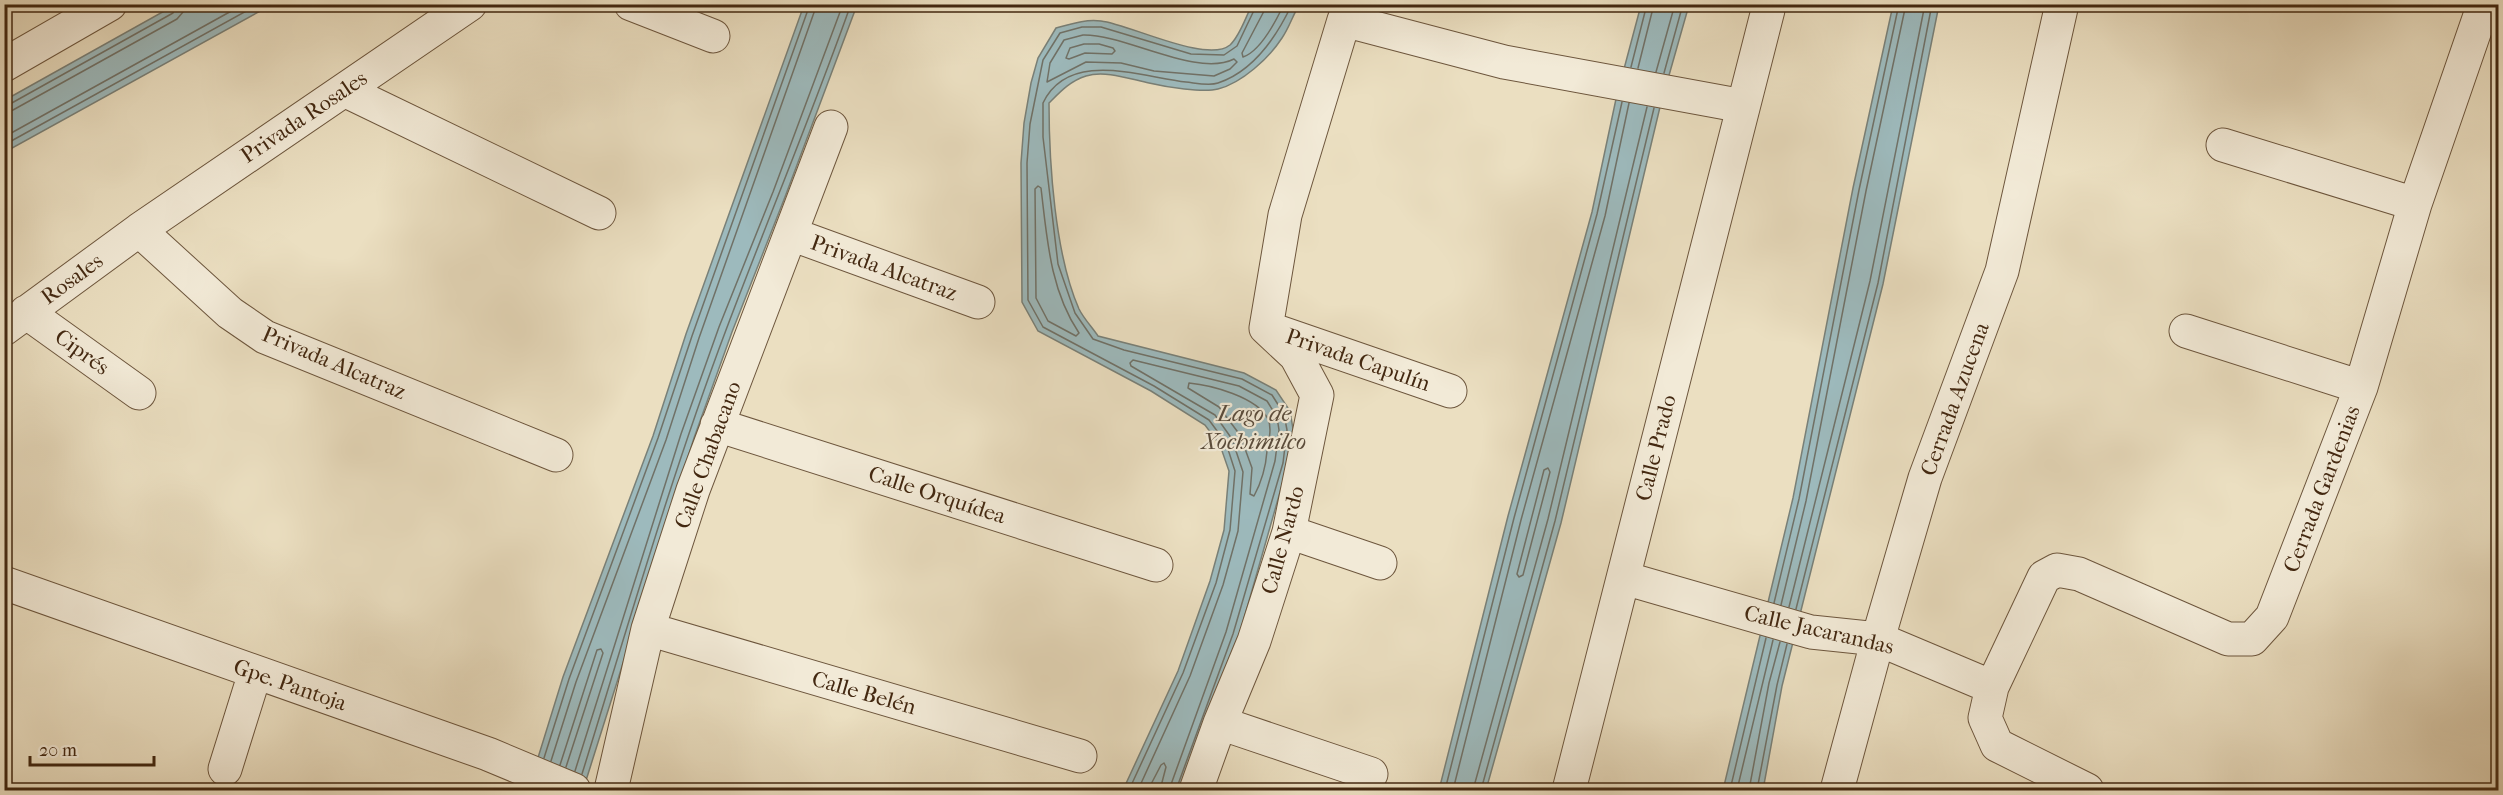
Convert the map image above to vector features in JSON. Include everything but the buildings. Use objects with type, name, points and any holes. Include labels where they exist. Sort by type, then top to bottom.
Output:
[{"type":"street","points":[[4,65],[110,4]]},
{"type":"street","name":"Privada Rosales","points":[[139,230],[470,4]]},
{"type":"street","points":[[631,4],[712,36]]},
{"type":"street","name":"Cerrada Azucena","points":[[1837,790],[1925,478],[2002,271],[2062,4]]},
{"type":"street","name":"Cerrada Gardenias","points":[[1992,687],[2044,577],[2057,570],[2079,574],[2228,639],[2252,639],[2272,617],[2361,387],[2415,204],[2484,4]]},
{"type":"street","name":"Calle Prado","points":[[1569,790],[1768,10]]},
{"type":"street","points":[[1266,328],[1285,214],[1344,20],[1504,62],[1743,106]]},
{"type":"street","points":[[344,90],[599,213]]},
{"type":"street","name":"Calle Chabacano","points":[[611,790],[648,629],[693,490],[831,127]]},
{"type":"street","points":[[2223,146],[2415,204]]},
{"type":"street","name":"Rosales","points":[[15,320],[139,230]]},
{"type":"street","name":"Privada Alcatraz","points":[[139,230],[230,313],[265,337],[556,455]]},
{"type":"street","name":"Privada Alcatraz","points":[[790,234],[978,302]]},
{"type":"street","name":"Ciprés","points":[[15,320],[138,393]]},
{"type":"street","name":"Privada Capulín","points":[[1266,328],[1450,391]]},
{"type":"street","name":"Calle Nardo","points":[[1196,790],[1220,723],[1254,641],[1289,532],[1317,395],[1296,356],[1266,328]]},
{"type":"street","points":[[2186,331],[2361,387]]},
{"type":"street","name":"Calle Orquídea","points":[[717,425],[1156,565]]},
{"type":"street","points":[[1289,532],[1380,563]]},
{"type":"street","name":"Calle Jacarandas","points":[[1624,578],[1811,632],[1878,639],[1992,687]]},
{"type":"street","name":"Gpe. Pantoja","points":[[4,583],[527,769],[574,790]]},
{"type":"street","name":"Calle Belén","points":[[648,629],[1080,756]]},
{"type":"street","points":[[225,769],[255,673]]},
{"type":"street","points":[[1992,687],[1985,718],[1997,745],[2087,790]]},
{"type":"street","points":[[1220,723],[1371,774]]},
{"type":"water","points":[[175,5],[271,5],[5,152],[5,100]]},
{"type":"water","points":[[804,5],[857,5],[694,438],[583,790],[528,790],[563,677],[653,436],[686,334]]},
{"type":"water","name":"Lago de Xochimilco","points":[[1252,5],[1299,5],[1277,46],[1270,54],[1245,76],[1227,86],[1211,90],[1194,90],[1118,76],[1093,74],[1070,84],[1049,103],[1052,180],[1059,236],[1071,287],[1079,309],[1086,320],[1098,336],[1244,373],[1276,390],[1290,411],[1293,429],[1288,464],[1239,636],[1181,790],[1123,790],[1178,671],[1210,581],[1224,530],[1229,471],[1220,445],[1205,425],[1151,391],[1038,331],[1022,302],[1021,163],[1024,123],[1038,58],[1056,28],[1084,21],[1101,21],[1186,47],[1219,50],[1234,41]]},
{"type":"water","points":[[1641,5],[1689,5],[1660,107],[1561,523],[1486,790],[1439,790],[1508,516],[1592,212],[1616,99]]},
{"type":"water","points":[[1893,5],[1939,5],[1883,284],[1782,686],[1763,790],[1723,790],[1793,498],[1853,188]]}]
